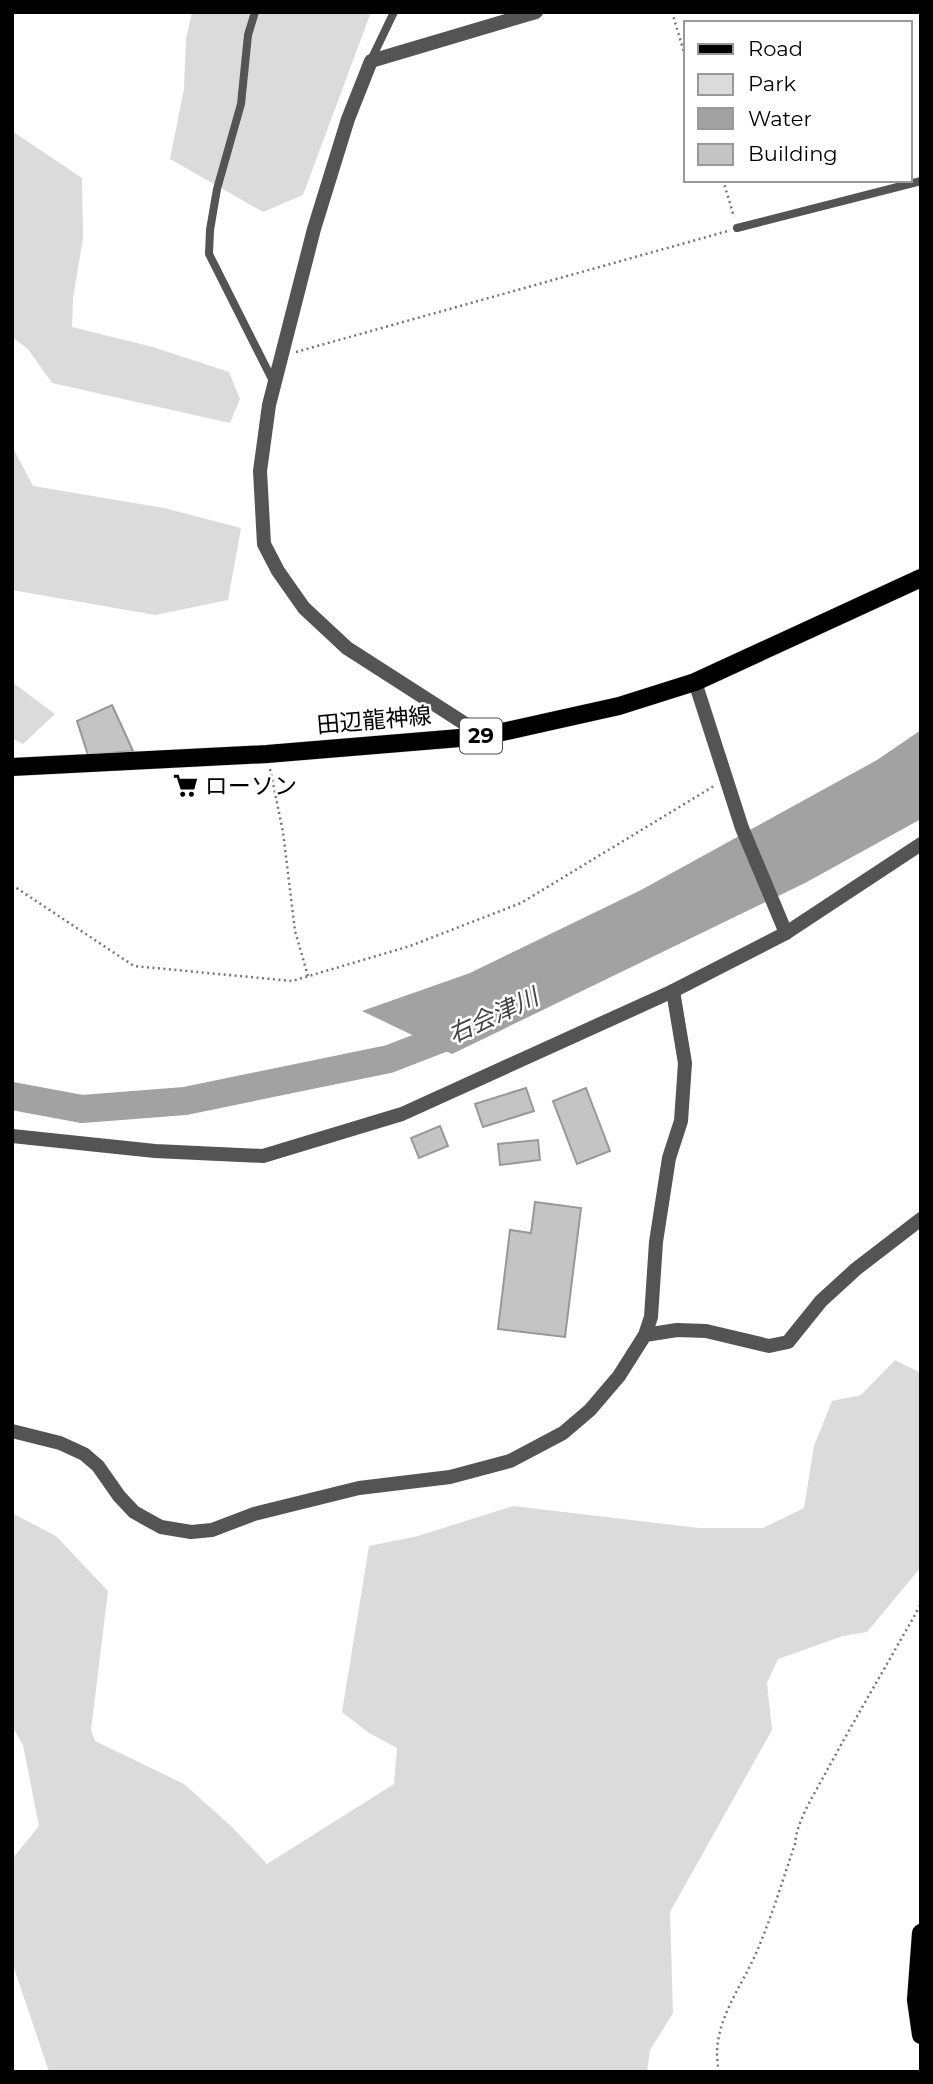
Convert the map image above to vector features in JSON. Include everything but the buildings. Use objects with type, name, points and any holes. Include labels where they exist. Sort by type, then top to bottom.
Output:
[{"type":"main road","name":"田辺龍神線","points":[[12,767],[267,754],[484,736],[620,706],[695,681],[921,578]]},
{"type":"main road","points":[[921,1933],[916,2000],[921,2035]]},
{"type":"street","points":[[484,736],[347,648],[304,608],[278,572],[264,544],[260,471],[274,383],[314,229],[348,119],[371,61],[536,12]]},
{"type":"street","points":[[695,681],[741,828],[786,933]]},
{"type":"street","points":[[12,1136],[155,1150],[263,1156],[402,1114],[673,991],[786,933],[921,844]]},
{"type":"street","points":[[12,1431],[60,1443],[84,1454],[98,1466],[118,1496],[134,1512],[162,1527],[191,1532],[212,1530],[254,1514],[359,1488],[450,1477],[510,1461],[563,1433],[590,1410],[619,1376],[645,1335],[651,1317],[656,1242],[669,1158],[681,1121],[685,1063],[673,991]]},
{"type":"street","points":[[645,1335],[677,1330],[706,1331],[769,1346],[788,1342],[830,1293],[856,1269],[921,1219]]},
{"type":"lane","points":[[255,12],[248,36],[241,104],[217,189],[209,254],[274,383]]},
{"type":"lane","points":[[371,61],[394,12]]},
{"type":"lane","points":[[737,228],[921,181]]},
{"type":"path","points":[[672,12],[684,52]]},
{"type":"path","points":[[282,356],[737,228],[724,182]]},
{"type":"path","points":[[267,754],[283,832],[295,932],[308,976]]},
{"type":"path","points":[[12,885],[134,966],[292,981],[410,946],[521,903],[726,779]]},
{"type":"path","points":[[719,2072],[716,2048],[724,2017],[758,1951],[810,1802],[921,1604]]},
{"type":"green space","points":[[192,12],[371,12],[303,195],[263,212],[170,159],[184,89],[186,39]]},
{"type":"green space","points":[[12,131],[82,178],[83,238],[73,298],[72,327],[153,347],[229,372],[240,399],[230,423],[52,383],[28,349],[12,337]]},
{"type":"green space","points":[[12,446],[33,486],[164,508],[241,528],[228,600],[155,615],[12,590]]},
{"type":"green space","points":[[12,682],[55,714],[23,744],[12,738]]},
{"type":"green space","points":[[895,1360],[921,1373],[921,1567],[867,1632],[843,1636],[778,1659],[767,1683],[772,1730],[670,1912],[673,2013],[650,2050],[647,2072],[50,2072],[12,1962],[12,1859],[39,1826],[23,1745],[12,1726],[12,1513],[56,1536],[108,1591],[91,1730],[95,1741],[184,1784],[232,1827],[267,1864],[394,1784],[397,1748],[369,1733],[342,1712],[369,1546],[418,1536],[513,1506],[699,1528],[763,1528],[804,1508],[814,1446],[832,1401],[861,1395]]},
{"type":"water","points":[[921,730],[921,819],[805,883],[452,1054],[362,1011],[470,973],[641,890],[877,760]]},
{"type":"waterway","name":"右会津川","points":[[12,1096],[82,1109],[185,1101],[389,1059],[464,1030]]},
{"type":"place","name":"ローソン","points":[[185,786]]}]
